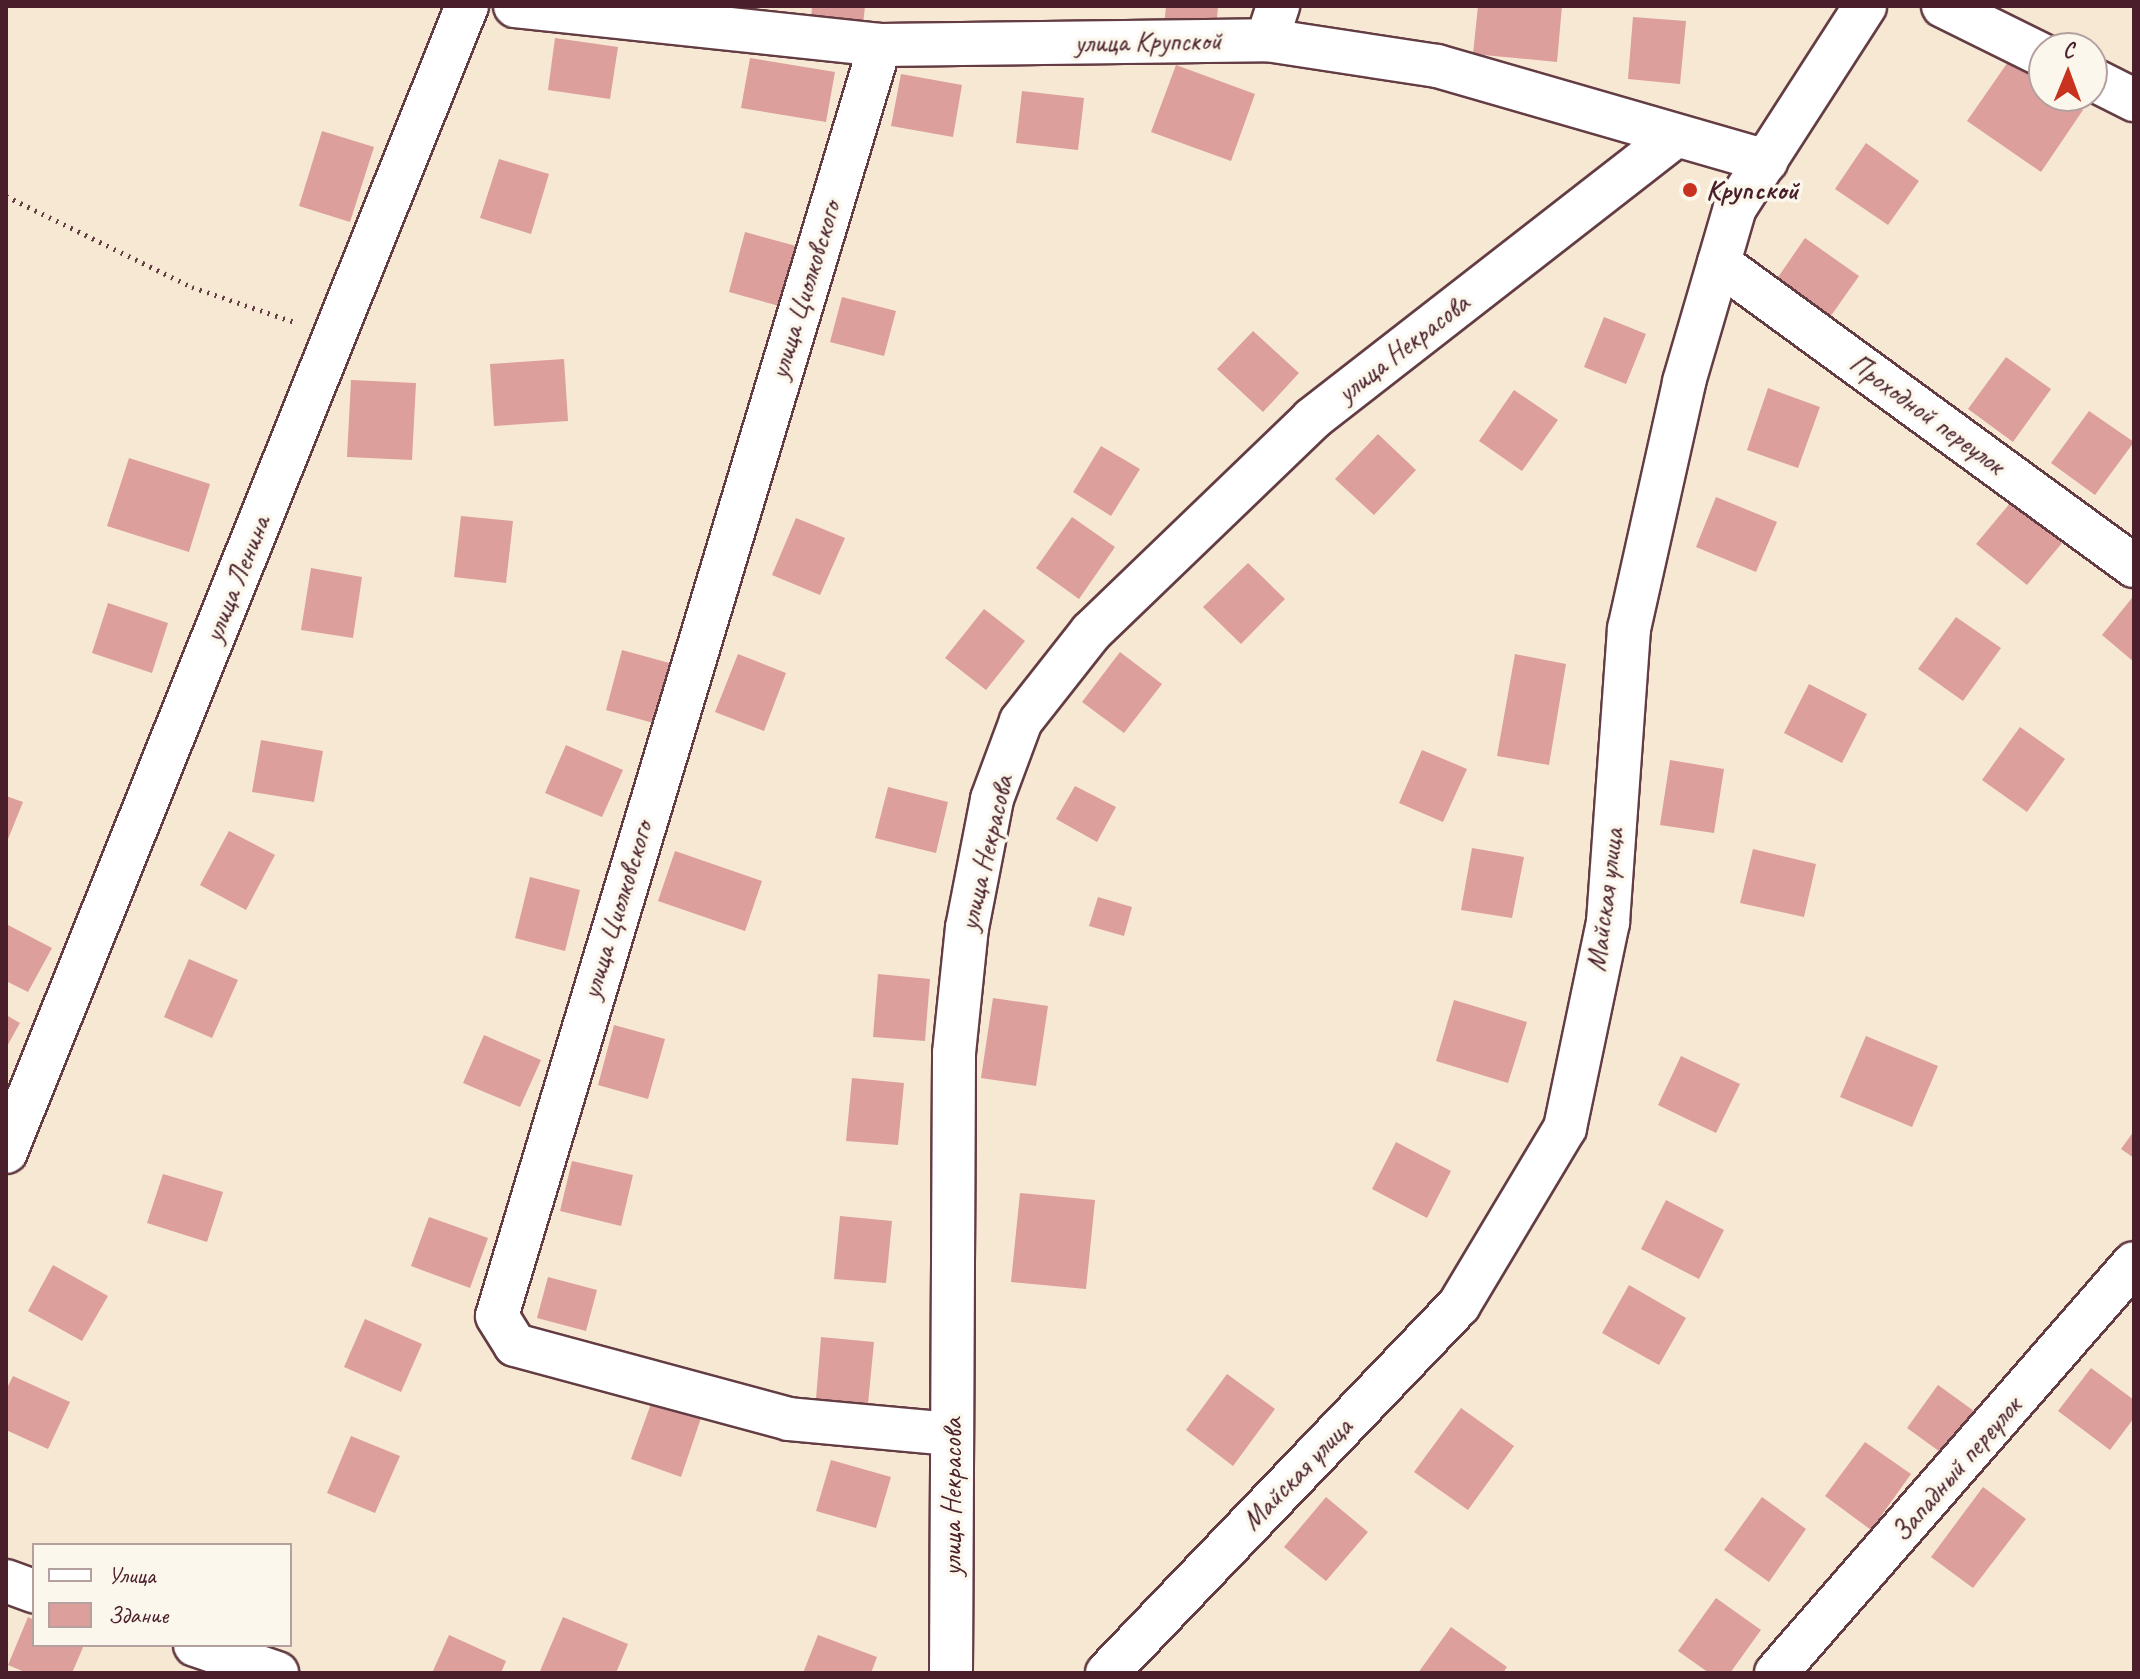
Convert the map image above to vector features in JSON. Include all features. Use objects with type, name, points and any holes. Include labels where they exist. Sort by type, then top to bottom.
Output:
[{"type":"street","name":"улица Ленина","points":[[6,1152],[467,6]]},
{"type":"street","name":"улица Крупской","points":[[515,6],[880,45],[1272,23],[1579,103],[1674,137],[1767,161]]},
{"type":"street","name":"Майская улица","points":[[1107,1673],[1459,1305],[1565,1128],[1608,922],[1629,629],[1684,382],[1735,208],[1865,6]]},
{"type":"street","points":[[1943,6],[2028,48]]},
{"type":"street","name":"улица Циолковского","points":[[880,45],[497,1316],[515,1345],[789,1419],[951,1434]]},
{"type":"street","points":[[2108,87],[2134,100]]},
{"type":"street","name":"улица Некрасова","points":[[951,1673],[954,1053],[967,928],[992,799],[1021,721],[1091,632],[1312,419],[1674,137]]},
{"type":"street","name":"Проходной переулок","points":[[1719,263],[2134,566]]},
{"type":"street","name":"Западный переулок","points":[[1776,1673],[2134,1263]]},
{"type":"street","points":[[6,1581],[32,1590]]},
{"type":"street","points":[[201,1647],[277,1673]]},
{"type":"path","points":[[6,196],[192,287],[336,337]]},
{"type":"building","points":[[812,6],[865,6],[863,25],[811,21]]},
{"type":"building","points":[[1166,6],[1218,6],[1216,31],[1164,26]]},
{"type":"building","points":[[1478,6],[1562,6],[1557,62],[1473,54]]},
{"type":"building","points":[[1633,17],[1686,21],[1680,84],[1628,79]]},
{"type":"building","points":[[555,38],[618,47],[610,99],[548,90]]},
{"type":"building","points":[[750,58],[835,72],[826,122],[741,108]]},
{"type":"building","points":[[2010,59],[2028,72],[2028,112],[2082,112],[2041,172],[1967,121]]},
{"type":"building","points":[[1176,65],[1255,94],[1231,161],[1151,132]]},
{"type":"building","points":[[901,74],[962,85],[953,137],[891,126]]},
{"type":"building","points":[[1022,91],[1084,98],[1078,150],[1016,143]]},
{"type":"building","points":[[322,131],[374,147],[350,222],[299,206]]},
{"type":"building","points":[[1866,143],[1919,181],[1888,225],[1835,189]]},
{"type":"building","points":[[499,159],[549,174],[531,234],[480,218]]},
{"type":"building","points":[[745,232],[796,246],[779,306],[729,292]]},
{"type":"building","points":[[1805,238],[1859,276],[1828,320],[1774,283]]},
{"type":"building","points":[[842,297],[896,311],[884,356],[830,342]]},
{"type":"building","points":[[1604,317],[1646,334],[1626,384],[1584,367]]},
{"type":"building","points":[[1253,331],[1299,373],[1263,412],[1217,369]]},
{"type":"building","points":[[2006,357],[2051,389],[2013,442],[1968,409]]},
{"type":"building","points":[[564,359],[568,421],[494,426],[490,364]]},
{"type":"building","points":[[351,380],[416,383],[412,460],[347,457]]},
{"type":"building","points":[[1768,388],[1820,407],[1798,468],[1747,450]]},
{"type":"building","points":[[1514,390],[1558,420],[1522,471],[1479,441]]},
{"type":"building","points":[[2089,411],[2134,442],[2095,495],[2051,463]]},
{"type":"building","points":[[1378,434],[1416,470],[1374,515],[1335,479]]},
{"type":"building","points":[[1101,446],[1140,469],[1111,516],[1073,492]]},
{"type":"building","points":[[129,458],[210,484],[189,552],[107,526]]},
{"type":"building","points":[[1716,497],[1777,522],[1756,572],[1696,547]]},
{"type":"building","points":[[2011,502],[2062,543],[2027,585],[1976,544]]},
{"type":"building","points":[[461,516],[513,521],[506,583],[454,577]]},
{"type":"building","points":[[1072,517],[1115,547],[1079,599],[1036,568]]},
{"type":"building","points":[[796,518],[845,538],[820,595],[772,575]]},
{"type":"building","points":[[1248,563],[1285,599],[1241,644],[1203,607]]},
{"type":"building","points":[[311,568],[362,577],[353,638],[301,630]]},
{"type":"building","points":[[2134,599],[2134,662],[2102,635]]},
{"type":"building","points":[[108,603],[168,623],[152,673],[92,653]]},
{"type":"building","points":[[984,609],[1025,641],[986,690],[945,658]]},
{"type":"building","points":[[1956,617],[2001,648],[1963,701],[1918,669]]},
{"type":"building","points":[[622,650],[673,664],[657,724],[606,710]]},
{"type":"building","points":[[1120,652],[1162,684],[1124,733],[1082,702]]},
{"type":"building","points":[[738,654],[786,673],[764,731],[715,712]]},
{"type":"building","points":[[1515,654],[1566,664],[1549,765],[1497,756]]},
{"type":"building","points":[[1809,684],[1867,714],[1842,763],[1784,733]]},
{"type":"building","points":[[2020,727],[2065,759],[2027,812],[1982,780]]},
{"type":"building","points":[[261,740],[323,751],[314,802],[252,792]]},
{"type":"building","points":[[566,745],[623,770],[602,817],[545,793]]},
{"type":"building","points":[[1422,750],[1467,769],[1443,822],[1399,803]]},
{"type":"building","points":[[1670,760],[1724,769],[1714,833],[1660,825]]},
{"type":"building","points":[[1075,786],[1116,807],[1097,842],[1056,819]]},
{"type":"building","points":[[888,787],[948,802],[936,853],[875,838]]},
{"type":"building","points":[[6,796],[23,802],[6,844]]},
{"type":"building","points":[[229,831],[275,855],[246,910],[200,885]]},
{"type":"building","points":[[1472,848],[1524,857],[1512,918],[1461,910]]},
{"type":"building","points":[[1753,849],[1816,864],[1804,917],[1740,903]]},
{"type":"building","points":[[675,851],[762,881],[745,931],[658,901]]},
{"type":"building","points":[[530,877],[580,890],[565,951],[515,938]]},
{"type":"building","points":[[1098,897],[1132,907],[1124,936],[1089,926]]},
{"type":"building","points":[[6,924],[52,948],[28,992],[6,981]]},
{"type":"building","points":[[189,959],[238,980],[212,1038],[164,1017]]},
{"type":"building","points":[[878,974],[930,979],[925,1041],[873,1037]]},
{"type":"building","points":[[993,998],[1048,1006],[1036,1086],[981,1078]]},
{"type":"building","points":[[1454,1000],[1527,1022],[1508,1083],[1436,1061]]},
{"type":"building","points":[[6,1015],[20,1023],[6,1048]]},
{"type":"building","points":[[614,1025],[665,1039],[648,1099],[598,1085]]},
{"type":"building","points":[[484,1035],[541,1060],[520,1107],[463,1083]]},
{"type":"building","points":[[1866,1036],[1938,1066],[1912,1127],[1840,1097]]},
{"type":"building","points":[[1681,1056],[1740,1084],[1716,1133],[1658,1105]]},
{"type":"building","points":[[852,1078],[904,1083],[898,1145],[846,1141]]},
{"type":"building","points":[[2134,1131],[2134,1158],[2121,1149]]},
{"type":"building","points":[[1396,1142],[1451,1171],[1427,1218],[1372,1189]]},
{"type":"building","points":[[572,1161],[633,1175],[621,1226],[560,1211]]},
{"type":"building","points":[[163,1174],[223,1192],[207,1242],[147,1223]]},
{"type":"building","points":[[1020,1193],[1095,1200],[1086,1289],[1011,1282]]},
{"type":"building","points":[[1666,1200],[1724,1230],[1699,1279],[1641,1249]]},
{"type":"building","points":[[840,1216],[892,1221],[886,1283],[834,1279]]},
{"type":"building","points":[[429,1217],[488,1238],[470,1288],[411,1266]]},
{"type":"building","points":[[53,1265],[108,1296],[82,1341],[28,1311]]},
{"type":"building","points":[[548,1277],[597,1290],[586,1331],[537,1318]]},
{"type":"building","points":[[1629,1285],[1686,1318],[1659,1365],[1602,1333]]},
{"type":"building","points":[[365,1319],[422,1344],[401,1392],[344,1367]]},
{"type":"building","points":[[821,1337],[874,1342],[868,1404],[816,1399]]},
{"type":"building","points":[[2091,1368],[2134,1400],[2134,1418],[2110,1450],[2058,1411]]},
{"type":"building","points":[[1227,1374],[1275,1409],[1233,1466],[1186,1430]]},
{"type":"building","points":[[13,1376],[70,1402],[48,1449],[6,1430],[6,1390]]},
{"type":"building","points":[[1938,1385],[1974,1411],[1943,1454],[1907,1428]]},
{"type":"building","points":[[652,1401],[701,1418],[681,1477],[631,1459]]},
{"type":"building","points":[[1461,1408],[1514,1446],[1468,1510],[1414,1472]]},
{"type":"building","points":[[351,1436],[400,1456],[375,1513],[327,1493]]},
{"type":"building","points":[[1865,1442],[1911,1474],[1871,1530],[1825,1496]]},
{"type":"building","points":[[831,1460],[891,1477],[876,1528],[816,1511]]},
{"type":"building","points":[[1983,1487],[2026,1519],[1973,1588],[1931,1557]]},
{"type":"building","points":[[1326,1497],[1368,1532],[1326,1581],[1284,1547]]},
{"type":"building","points":[[1762,1497],[1806,1529],[1769,1582],[1724,1550]]},
{"type":"building","points":[[1716,1598],[1761,1630],[1730,1673],[1709,1673],[1678,1651]]},
{"type":"building","points":[[28,1617],[32,1619],[32,1647],[83,1647],[72,1673],[27,1673],[8,1665]]},
{"type":"building","points":[[563,1617],[628,1644],[616,1673],[540,1671]]},
{"type":"building","points":[[1451,1627],[1507,1667],[1503,1673],[1418,1673]]},
{"type":"building","points":[[449,1635],[506,1661],[501,1673],[432,1673]]},
{"type":"building","points":[[818,1635],[877,1657],[871,1673],[803,1673]]},
{"type":"place","name":"Крупской","points":[[1690,190]]}]
